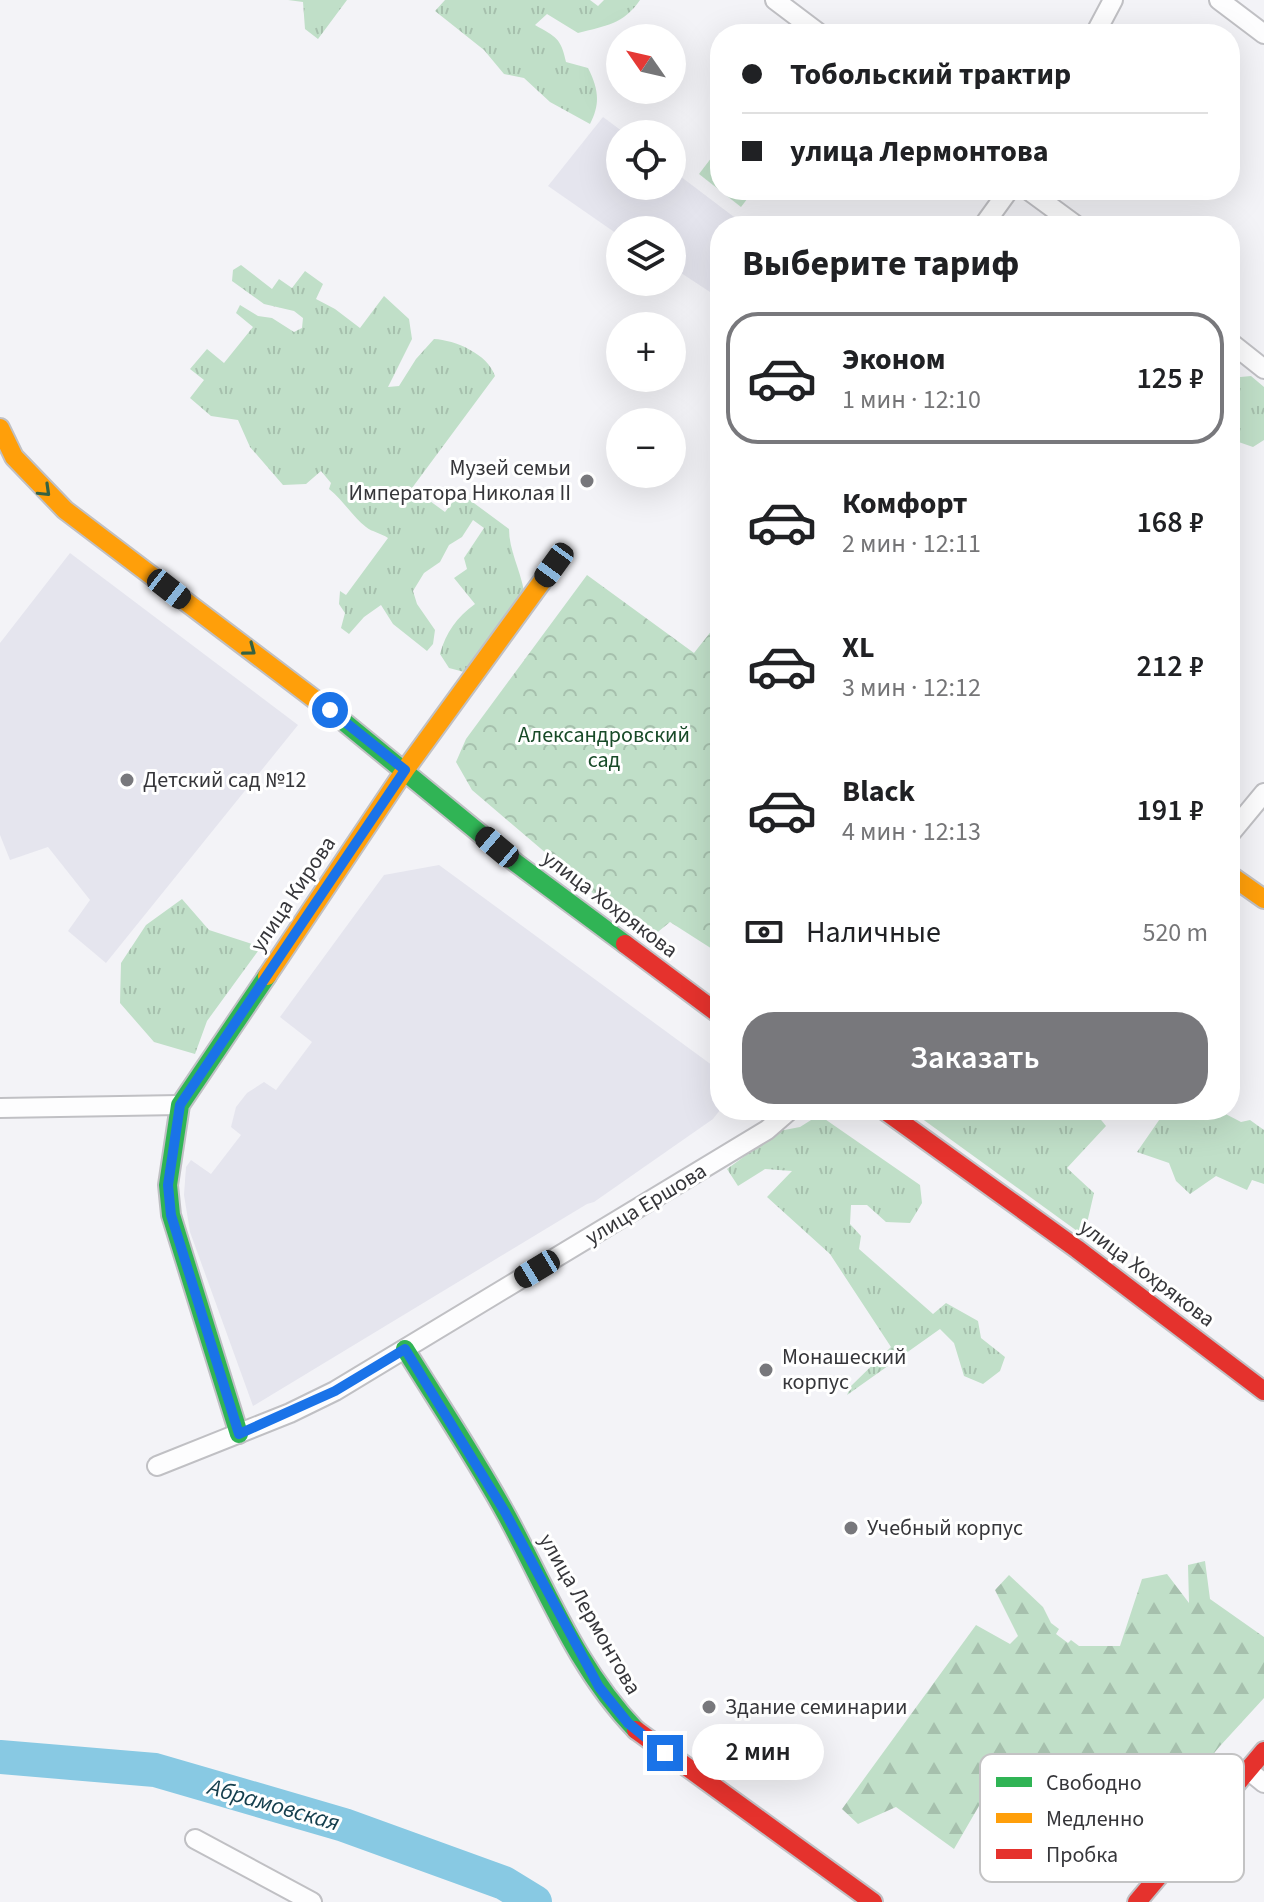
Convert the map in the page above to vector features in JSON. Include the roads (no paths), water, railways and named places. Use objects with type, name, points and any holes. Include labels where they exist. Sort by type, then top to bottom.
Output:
[{"type":"street","points":[[775,0],[807,24]]},
{"type":"street","points":[[1100,24],[1113,0]]},
{"type":"street","points":[[1219,0],[1264,34]]},
{"type":"street","points":[[1042,200],[1063,216]]},
{"type":"street","points":[[1240,350],[1264,369]]},
{"type":"street","name":"улица Хохрякова","points":[[0,428],[7,462],[65,510],[358,731],[516,863],[710,1008]]},
{"type":"street","name":"улица Кирова","points":[[180,1105],[405,770],[554,565]]},
{"type":"street","points":[[1240,822],[1264,793]]},
{"type":"street","points":[[1240,882],[1264,899]]},
{"type":"street","points":[[0,1108],[180,1105],[168,1185],[171,1215],[239,1434]]},
{"type":"street","name":"улица Ершова","points":[[157,1466],[335,1391],[767,1130],[778,1120]]},
{"type":"street","name":"улица Хохрякова","points":[[898,1120],[1077,1249],[1264,1391]]},
{"type":"street","name":"улица Лермонтова","points":[[405,1349],[505,1512],[573,1643],[614,1708],[642,1736],[873,1902]]},
{"type":"street","points":[[1244,1775],[1264,1751]]},
{"type":"street","points":[[1248,1770],[1264,1783]]},
{"type":"street","points":[[195,1839],[312,1902]]},
{"type":"street","points":[[1137,1902],[1154,1882]]},
{"type":"waterway","name":"Абрамовская","points":[[0,1757],[155,1770],[344,1825],[504,1883],[535,1902]]},
{"type":"place","name":"Музей семьи Императора Николая II","points":[[587,481]]},
{"type":"place","name":"Детский сад №12","points":[[127,780]]},
{"type":"place","name":"Монашеский корпус","points":[[766,1370]]},
{"type":"place","name":"Учебный корпус","points":[[851,1528]]},
{"type":"place","name":"Здание семинарии","points":[[709,1707]]},
{"type":"park label","name":"Александровский сад","points":[[604,748]]}]
